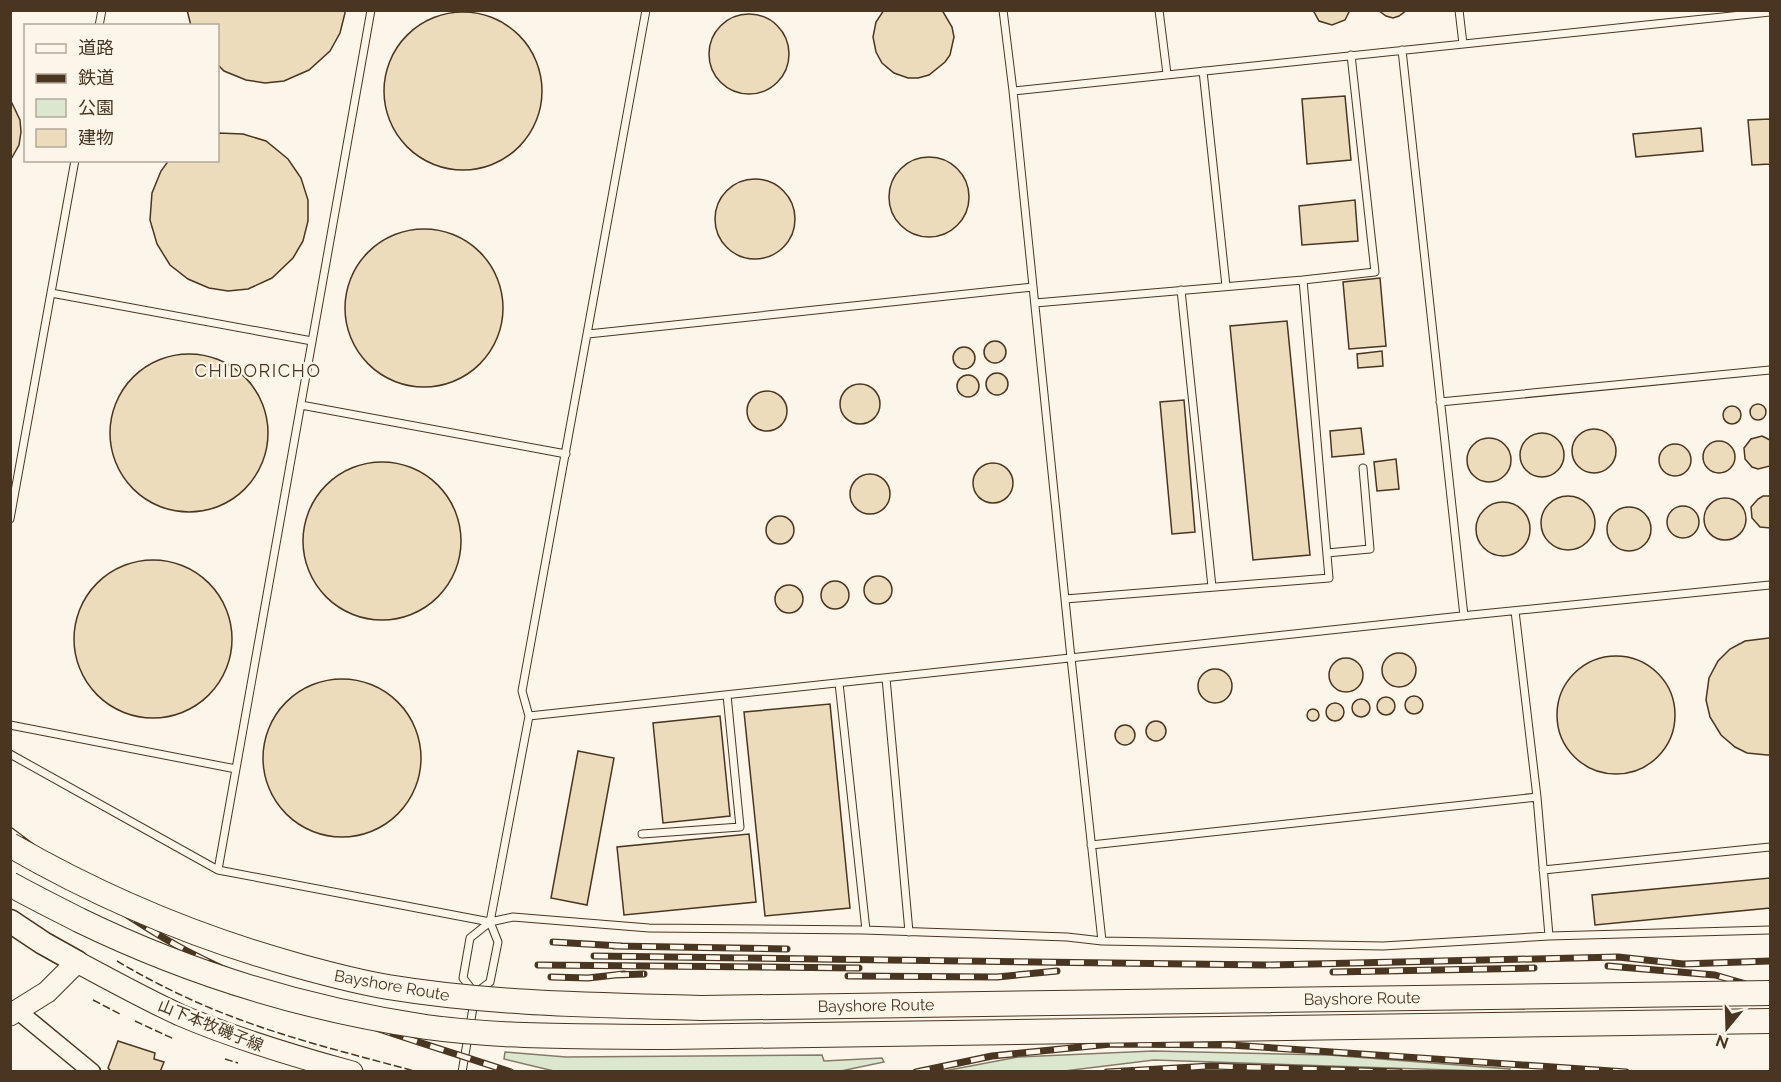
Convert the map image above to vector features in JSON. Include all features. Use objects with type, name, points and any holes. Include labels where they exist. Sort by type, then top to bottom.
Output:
[{"type":"highway","name":"Bayshore Route","points":[[10,845],[56,871],[143,913],[223,943],[272,958],[386,987],[451,996],[541,1004],[701,1008],[1770,993]]},
{"type":"highway","name":"Bayshore Route","points":[[10,884],[118,938],[234,984],[328,1008],[426,1027],[478,1032],[668,1037],[1770,1021]]},
{"type":"highway","points":[[10,905],[43,943]]},
{"type":"highway","points":[[10,921],[77,962]]},
{"type":"main road","points":[[13,1013],[48,992],[77,962]]},
{"type":"main road","name":"山下本牧磯子線","points":[[77,962],[182,1016],[250,1042],[352,1071]]},
{"type":"street","points":[[13,1013],[92,1071]]},
{"type":"lane","points":[[218,870],[371,10]]},
{"type":"lane","points":[[462,1071],[475,994],[490,982],[498,942],[490,922],[530,716],[522,691],[646,10]]},
{"type":"lane","points":[[1003,10],[1102,941]]},
{"type":"lane","points":[[1159,10],[1167,74]]},
{"type":"lane","points":[[1459,10],[1463,44]]},
{"type":"lane","points":[[1013,91],[1770,12]]},
{"type":"lane","points":[[1402,50],[1464,616]]},
{"type":"lane","points":[[1035,303],[1376,272],[1351,56]]},
{"type":"lane","points":[[1203,70],[1226,286]]},
{"type":"lane","points":[[10,519],[75,162]]},
{"type":"lane","points":[[1065,599],[1329,578],[1303,280]]},
{"type":"lane","points":[[588,334],[1033,287]]},
{"type":"lane","points":[[1181,290],[1212,587]]},
{"type":"lane","points":[[51,293],[312,341]]},
{"type":"lane","points":[[1440,402],[1770,370]]},
{"type":"lane","points":[[301,405],[566,454]]},
{"type":"lane","points":[[1327,553],[1370,549],[1363,468]]},
{"type":"lane","points":[[530,716],[1770,585]]},
{"type":"lane","points":[[1515,611],[1537,797],[1548,936]]},
{"type":"lane","points":[[885,678],[909,932]]},
{"type":"lane","points":[[839,683],[866,930]]},
{"type":"lane","points":[[642,834],[740,827],[727,695]]},
{"type":"lane","points":[[10,725],[236,769]]},
{"type":"lane","points":[[10,754],[218,870],[490,922],[513,917],[649,928],[866,930],[1067,937],[1102,941],[1383,946],[1548,936],[1770,930]]},
{"type":"lane","points":[[1091,845],[1537,797]]},
{"type":"lane","points":[[1543,870],[1770,847]]},
{"type":"lane","points":[[475,994],[463,978],[470,938],[490,922]]},
{"type":"green space","points":[[1153,1051],[1329,1055],[1510,1069],[1509,1071],[1481,1071],[1154,1060],[1056,1072],[944,1071],[1018,1057]]},
{"type":"green space","points":[[505,1052],[566,1057],[822,1055],[824,1061],[882,1058],[884,1062],[836,1072],[558,1072],[504,1059]]},
{"type":"building","points":[[187,10],[345,10],[340,33],[330,51],[309,70],[284,81],[265,83],[246,80],[224,71],[219,66],[219,24],[190,24]]},
{"type":"building","points":[[884,10],[942,10],[952,27],[954,37],[950,55],[945,62],[929,75],[918,78],[908,78],[894,73],[882,63],[876,52],[873,37],[876,22]]},
{"type":"building","points":[[1313,10],[1350,10],[1345,20],[1332,25],[1319,21]]},
{"type":"building","points":[[1378,10],[1407,10],[1393,18]]},
{"type":"building","points":[[463,12],[493,18],[519,35],[536,61],[542,91],[536,121],[519,147],[493,164],[463,170],[433,164],[407,147],[390,121],[384,91],[390,61],[407,35],[433,18]]},
{"type":"building","points":[[749,14],[764,17],[777,26],[786,39],[789,54],[786,69],[777,82],[764,91],[749,94],[734,91],[721,82],[712,69],[709,54],[712,39],[721,26],[734,17]]},
{"type":"building","points":[[1345,96],[1351,160],[1307,164],[1302,99]]},
{"type":"building","points":[[10,99],[20,120],[21,132],[19,145],[10,161]]},
{"type":"building","points":[[1770,119],[1770,164],[1752,165],[1748,120]]},
{"type":"building","points":[[1701,128],[1703,151],[1636,157],[1633,134]]},
{"type":"building","points":[[219,133],[243,134],[266,141],[288,159],[301,178],[308,200],[308,221],[303,241],[293,258],[272,278],[248,289],[228,291],[209,288],[188,279],[170,265],[157,244],[150,220],[152,193],[161,171],[168,162],[219,162]]},
{"type":"building","points":[[929,157],[944,160],[957,169],[966,182],[969,197],[966,212],[957,225],[944,234],[929,237],[914,234],[901,225],[892,212],[889,197],[892,182],[901,169],[914,160]]},
{"type":"building","points":[[755,179],[770,182],[783,191],[792,204],[795,219],[792,234],[783,247],[770,256],[755,259],[740,256],[727,247],[718,234],[715,219],[718,204],[727,191],[740,182]]},
{"type":"building","points":[[1355,200],[1358,241],[1302,245],[1299,206]]},
{"type":"building","points":[[424,229],[454,235],[480,252],[497,278],[503,308],[497,338],[480,364],[454,381],[424,387],[394,381],[368,364],[351,338],[345,308],[351,278],[368,252],[394,235]]},
{"type":"building","points":[[1380,278],[1386,346],[1349,349],[1343,282]]},
{"type":"building","points":[[1287,321],[1310,555],[1253,560],[1230,326]]},
{"type":"building","points":[[991,341],[999,341],[1006,348],[1006,356],[999,363],[991,363],[984,356],[984,348]]},
{"type":"building","points":[[960,347],[968,347],[975,354],[975,362],[968,369],[960,369],[953,362],[953,354]]},
{"type":"building","points":[[1382,351],[1383,366],[1358,368],[1357,354]]},
{"type":"building","points":[[189,354],[219,360],[245,377],[262,403],[268,433],[262,463],[245,489],[219,506],[189,512],[159,506],[133,489],[116,463],[110,433],[116,403],[133,377],[159,360]]},
{"type":"building","points":[[993,373],[1001,373],[1008,380],[1008,388],[1001,395],[993,395],[986,388],[986,380]]},
{"type":"building","points":[[964,375],[972,375],[979,382],[979,390],[972,397],[964,397],[957,390],[957,382]]},
{"type":"building","points":[[860,384],[868,385],[874,390],[879,396],[879,412],[874,418],[868,423],[860,424],[852,423],[846,418],[841,412],[840,404],[841,396],[846,390],[852,385]]},
{"type":"building","points":[[767,391],[775,392],[781,397],[786,403],[786,419],[781,425],[775,430],[767,431],[759,430],[753,425],[748,419],[747,411],[748,403],[753,397],[759,392]]},
{"type":"building","points":[[1184,400],[1195,532],[1172,534],[1160,402]]},
{"type":"building","points":[[1755,404],[1761,404],[1766,412],[1764,418],[1755,420],[1750,415],[1750,409]]},
{"type":"building","points":[[1732,406],[1738,409],[1741,415],[1738,421],[1732,424],[1726,421],[1723,415],[1726,409]]},
{"type":"building","points":[[1361,428],[1364,454],[1332,457],[1330,431]]},
{"type":"building","points":[[1594,429],[1603,430],[1610,435],[1615,442],[1615,460],[1610,467],[1603,472],[1594,473],[1585,472],[1578,467],[1573,460],[1572,451],[1573,442],[1578,435],[1585,430]]},
{"type":"building","points":[[1542,433],[1551,434],[1558,439],[1563,446],[1563,464],[1558,471],[1551,476],[1542,477],[1533,476],[1526,471],[1521,464],[1520,455],[1521,446],[1526,439],[1533,434]]},
{"type":"building","points":[[1762,436],[1770,440],[1770,466],[1758,469],[1752,467],[1745,459],[1744,448],[1751,439]]},
{"type":"building","points":[[1489,438],[1498,439],[1505,444],[1510,451],[1510,469],[1505,476],[1498,481],[1489,482],[1480,481],[1473,476],[1468,469],[1467,460],[1468,451],[1473,444],[1480,439]]},
{"type":"building","points":[[1719,441],[1731,445],[1735,457],[1731,469],[1719,473],[1707,469],[1703,457],[1707,445]]},
{"type":"building","points":[[1675,444],[1687,448],[1691,460],[1687,472],[1675,476],[1663,472],[1659,460],[1663,448]]},
{"type":"building","points":[[1396,459],[1399,489],[1377,491],[1374,462]]},
{"type":"building","points":[[382,462],[412,468],[438,485],[455,511],[461,541],[455,571],[438,597],[412,614],[382,620],[352,614],[326,597],[309,571],[303,541],[309,511],[326,485],[352,468]]},
{"type":"building","points":[[993,463],[1001,464],[1007,469],[1012,475],[1012,491],[1007,497],[1001,502],[993,503],[985,502],[979,497],[974,491],[973,483],[974,475],[979,469],[985,464]]},
{"type":"building","points":[[870,474],[878,475],[884,480],[889,486],[889,502],[884,508],[878,513],[870,514],[862,513],[856,508],[851,502],[850,494],[851,486],[856,480],[862,475]]},
{"type":"building","points":[[1563,496],[1573,496],[1583,500],[1591,508],[1595,523],[1591,538],[1583,546],[1573,550],[1563,550],[1553,546],[1545,538],[1541,528],[1541,518],[1545,508],[1553,500]]},
{"type":"building","points":[[1763,496],[1770,496],[1770,528],[1760,527],[1752,518],[1751,507]]},
{"type":"building","points":[[1725,498],[1733,499],[1740,504],[1745,511],[1745,527],[1740,534],[1733,539],[1725,540],[1717,539],[1710,534],[1705,527],[1704,519],[1705,511],[1710,504],[1717,499]]},
{"type":"building","points":[[1498,502],[1508,502],[1518,506],[1526,514],[1530,529],[1526,544],[1518,552],[1508,556],[1498,556],[1488,552],[1480,544],[1476,534],[1476,524],[1480,514],[1488,506]]},
{"type":"building","points":[[1683,506],[1695,510],[1699,522],[1695,534],[1683,538],[1671,534],[1667,522],[1671,510]]},
{"type":"building","points":[[1629,507],[1638,508],[1645,513],[1650,520],[1650,538],[1645,545],[1638,550],[1629,551],[1620,550],[1613,545],[1608,538],[1607,529],[1608,520],[1613,513],[1620,508]]},
{"type":"building","points":[[780,516],[790,520],[794,530],[790,540],[780,544],[770,540],[766,530],[770,520]]},
{"type":"building","points":[[153,560],[183,566],[209,583],[226,609],[232,639],[226,669],[209,695],[183,712],[153,718],[123,712],[97,695],[80,669],[74,639],[80,609],[97,583],[123,566]]},
{"type":"building","points":[[878,576],[888,580],[892,590],[888,600],[878,604],[868,600],[864,590],[868,580]]},
{"type":"building","points":[[835,581],[845,585],[849,595],[845,605],[835,609],[825,605],[821,595],[825,585]]},
{"type":"building","points":[[789,585],[799,589],[803,599],[799,609],[789,613],[779,609],[775,599],[779,589]]},
{"type":"building","points":[[1770,638],[1770,755],[1747,753],[1735,747],[1721,735],[1710,717],[1706,700],[1709,678],[1718,661],[1730,649],[1745,641]]},
{"type":"building","points":[[1399,653],[1411,658],[1416,670],[1411,682],[1399,687],[1387,682],[1382,670],[1387,658]]},
{"type":"building","points":[[1616,656],[1627,657],[1649,666],[1665,682],[1674,704],[1674,726],[1665,748],[1649,764],[1627,773],[1616,774],[1605,773],[1583,764],[1567,748],[1558,726],[1557,715],[1558,704],[1567,682],[1583,666],[1605,657]]},
{"type":"building","points":[[1346,658],[1358,663],[1363,675],[1358,687],[1346,692],[1334,687],[1329,675],[1334,663]]},
{"type":"building","points":[[1215,669],[1227,674],[1232,686],[1227,698],[1215,703],[1203,698],[1198,686],[1203,674]]},
{"type":"building","points":[[342,679],[372,685],[398,702],[415,728],[421,758],[415,788],[398,814],[372,831],[342,837],[312,831],[286,814],[269,788],[263,758],[269,728],[286,702],[312,685]]},
{"type":"building","points":[[1414,696],[1420,699],[1423,705],[1420,711],[1414,714],[1408,711],[1405,705],[1408,699]]},
{"type":"building","points":[[1386,697],[1392,700],[1395,706],[1392,712],[1386,715],[1380,712],[1377,706],[1380,700]]},
{"type":"building","points":[[1361,699],[1367,702],[1370,708],[1367,714],[1361,717],[1355,714],[1352,708],[1355,702]]},
{"type":"building","points":[[1335,703],[1341,706],[1344,712],[1341,718],[1335,721],[1329,718],[1326,712],[1329,706]]},
{"type":"building","points":[[830,704],[850,908],[765,916],[744,712]]},
{"type":"building","points":[[1315,709],[1318,710],[1318,720],[1311,721],[1308,720],[1307,713],[1308,710]]},
{"type":"building","points":[[720,716],[730,816],[663,823],[653,723]]},
{"type":"building","points":[[1156,721],[1163,724],[1166,731],[1163,738],[1156,741],[1149,738],[1146,731],[1149,724]]},
{"type":"building","points":[[1125,725],[1132,728],[1135,735],[1132,742],[1125,745],[1118,742],[1115,735],[1118,728]]},
{"type":"building","points":[[578,751],[614,758],[587,905],[551,898]]},
{"type":"building","points":[[749,834],[756,902],[624,915],[617,847]]},
{"type":"building","points":[[1770,878],[1770,908],[1595,925],[1592,895]]},
{"type":"building","points":[[118,1041],[155,1053],[154,1059],[164,1062],[160,1072],[112,1072],[108,1068]]},
{"type":"railway","points":[[10,830],[140,924],[226,970],[346,1018],[511,1072]]},
{"type":"railway","points":[[553,942],[621,946]]},
{"type":"railway","points":[[614,946],[787,949]]},
{"type":"railway","points":[[594,956],[1265,965],[1618,957],[1683,964],[1770,961]]},
{"type":"railway","points":[[538,965],[859,968]]},
{"type":"railway","points":[[1608,966],[1715,975],[1770,991]]},
{"type":"railway","points":[[1333,972],[1534,968]]},
{"type":"railway","points":[[848,976],[997,977],[1057,971]]},
{"type":"railway","points":[[551,977],[588,978],[624,974]]},
{"type":"railway","points":[[615,975],[644,974]]},
{"type":"railway","points":[[916,1072],[992,1056],[1111,1044],[1230,1045],[1626,1072]]},
{"type":"railway","points":[[1107,1072],[1211,1066],[1400,1072]]},
{"type":"fence","points":[[117,961],[174,992],[233,1017],[302,1040],[418,1072]]},
{"type":"fence","points":[[93,1000],[120,1014]]},
{"type":"fence","points":[[135,1021],[174,1039]]},
{"type":"fence","points":[[225,1059],[238,1063]]},
{"type":"district","name":"CHIDORICHO","points":[[258,371]]}]
